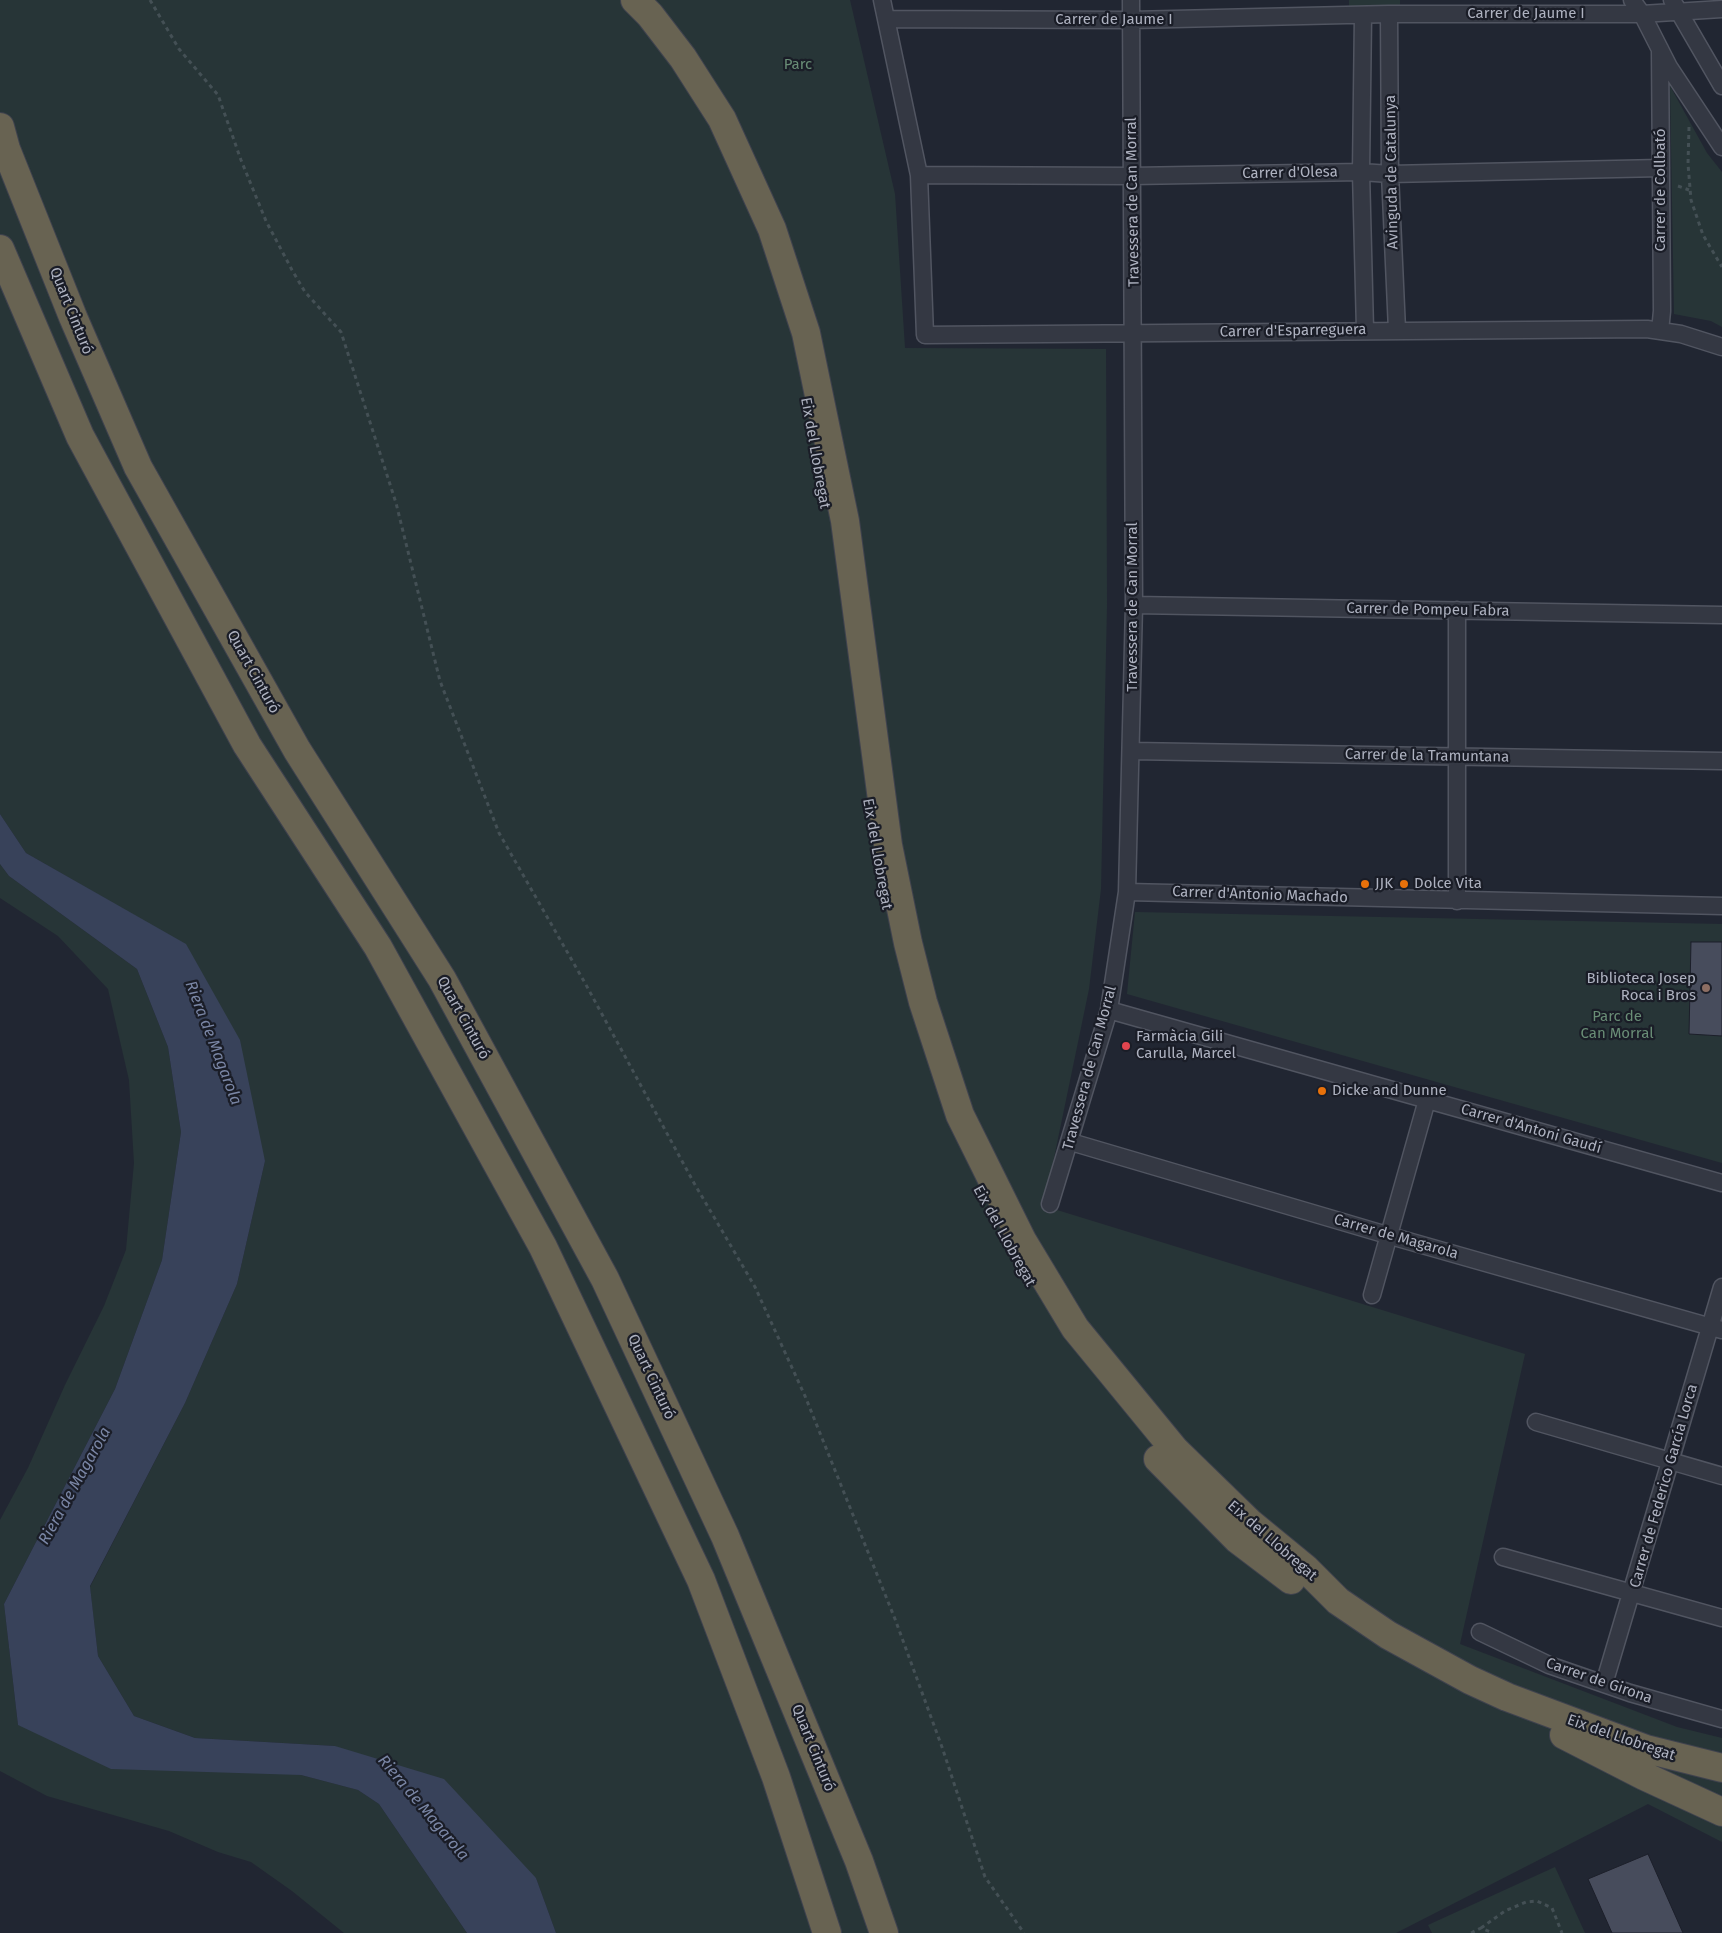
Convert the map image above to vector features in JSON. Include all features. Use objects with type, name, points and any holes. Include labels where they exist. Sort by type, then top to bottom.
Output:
[{"type":"highway","name":"Eix del Llobregat","points":[[613,0],[664,59],[698,113],[726,162],[752,216],[774,275],[812,428],[843,619],[870,815],[891,929],[914,1017],[942,1107],[970,1176],[1048,1314],[1135,1433],[1237,1539],[1298,1586],[1338,1602]]},
{"type":"highway","name":"Eix del Llobregat","points":[[635,0],[650,15],[684,58],[722,119],[772,229],[806,333],[845,521],[888,844],[908,944],[923,1002],[960,1115],[1022,1240],[1075,1328],[1175,1450],[1249,1522],[1305,1568],[1338,1602],[1388,1636],[1470,1680],[1507,1697],[1646,1749],[1722,1768]]},
{"type":"highway","name":"Quart Cinturó","points":[[0,127],[6,149],[73,317],[138,467],[297,750],[442,978],[605,1279],[725,1536],[859,1861],[884,1933]]},
{"type":"highway","points":[[0,249],[80,436],[248,745],[378,947],[543,1247],[701,1580],[776,1777],[826,1933]]},
{"type":"highway","points":[[1507,1697],[1546,1726],[1644,1776],[1722,1812]]},
{"type":"street","points":[[882,0],[919,175]]},
{"type":"street","name":"Travessera de Can Morral","points":[[1050,1204],[1109,1010],[1127,892],[1132,751],[1134,605],[1134,332],[1130,0]]},
{"type":"street","points":[[1632,0],[1693,103],[1722,147]]},
{"type":"street","points":[[1675,6],[1722,86]]},
{"type":"street","name":"Carrer de Jaume I","points":[[887,19],[1131,20],[1341,8],[1363,16],[1389,14],[1410,7],[1642,14],[1675,6],[1722,9]]},
{"type":"street","name":"Avinguda de Catalunya","points":[[1389,14],[1390,174],[1397,330]]},
{"type":"street","name":"Avinguda de Catalunya","points":[[1363,16],[1361,172],[1365,330]]},
{"type":"street","name":"Carrer de Collbató","points":[[1660,49],[1660,331]]},
{"type":"street","name":"Carrer d'Olesa","points":[[919,175],[1132,176],[1361,172],[1390,174],[1661,168]]},
{"type":"street","name":"Carrer d'Esparreguera","points":[[919,175],[925,335],[1365,330],[1660,331]]},
{"type":"street","points":[[1660,331],[1681,334],[1722,347]]},
{"type":"street","name":"Carrer de Pompeu Fabra","points":[[1134,605],[1722,615]]},
{"type":"street","points":[[1456,610],[1457,901]]},
{"type":"street","name":"Carrer de la Tramuntana","points":[[1132,751],[1722,761]]},
{"type":"street","name":"Carrer d'Antonio Machado","points":[[1127,892],[1722,906]]},
{"type":"street","name":"Carrer d'Antoni Gaudí","points":[[1109,1010],[1722,1183]]},
{"type":"street","points":[[1372,1295],[1387,1235],[1426,1100]]},
{"type":"street","name":"Carrer de Magarola","points":[[1070,1142],[1716,1329]]},
{"type":"street","name":"Carrer de Federico García Lorca","points":[[1604,1684],[1633,1593],[1671,1461],[1716,1329],[1722,1287]]},
{"type":"street","points":[[1536,1422],[1722,1476]]},
{"type":"street","points":[[1503,1557],[1722,1618]]},
{"type":"street","name":"Carrer de Girona","points":[[1480,1632],[1549,1665],[1604,1684],[1722,1719]]},
{"type":"path","points":[[150,0],[179,49],[218,95],[241,160],[266,221],[296,278],[305,292],[341,332],[396,503],[440,681],[499,832],[585,983],[694,1183],[755,1287],[805,1396],[895,1619],[942,1747],[985,1877],[1024,1933]]},
{"type":"path","points":[[1693,103],[1688,129],[1689,190],[1703,235],[1722,267]]},
{"type":"path","points":[[1471,1933],[1505,1911],[1526,1902],[1537,1901],[1552,1908],[1562,1933]]},
{"type":"path","points":[[1481,1928],[1493,1933]]},
{"type":"green space","name":"Parc","points":[[0,0],[850,0],[895,194],[905,348],[1106,349],[1107,604],[1101,889],[1089,989],[1044,1206],[1525,1354],[1460,1644],[1677,1727],[1722,1738],[1722,1842],[1648,1804],[1396,1933],[556,1933],[536,1878],[335,1746],[195,1738],[134,1716],[98,1656],[90,1587],[185,1403],[237,1284],[265,1161],[186,945],[26,853],[0,814]]},
{"type":"green space","points":[[1349,0],[1400,0],[1400,6],[1349,7]]},
{"type":"green space","points":[[1670,86],[1707,153],[1722,172],[1722,327],[1711,321],[1674,314]]},
{"type":"green space","points":[[0,864],[9,876],[137,969],[168,1047],[181,1132],[162,1260],[115,1389],[4,1604],[18,1725],[301,1775],[358,1790],[379,1804],[467,1933],[344,1933],[292,1891],[251,1862],[218,1852],[169,1831],[47,1796],[0,1771],[0,1520],[28,1468],[65,1385],[104,1306],[126,1250],[134,1163],[129,1080],[108,989],[58,936],[0,898]]},
{"type":"green space","name":"Parc de Can Morral","points":[[1135,912],[1722,924],[1722,1163],[1127,994]]},
{"type":"green space","points":[[1555,1867],[1585,1933],[1432,1933],[1428,1925]]},
{"type":"water","name":"Riera de Magarola","points":[[0,814],[26,853],[186,944],[240,1040],[265,1161],[237,1284],[185,1403],[90,1586],[98,1656],[134,1716],[195,1738],[335,1746],[444,1779],[536,1878],[556,1933],[467,1933],[379,1804],[358,1790],[301,1775],[111,1769],[18,1725],[4,1604],[115,1389],[162,1260],[181,1132],[168,1047],[137,969],[9,876],[0,864]]},
{"type":"building","name":"Biblioteca Josep Roca i Bros","points":[[1691,942],[1722,942],[1722,1036],[1689,1034]]},
{"type":"building","points":[[1648,1854],[1683,1933],[1612,1933],[1588,1879]]},
{"type":"place","name":"JJK","points":[[1365,884]]},
{"type":"place","name":"Dolce Vita","points":[[1404,884]]},
{"type":"place","name":"Biblioteca Josep Roca i Bros","points":[[1706,988]]},
{"type":"place","name":"Farmàcia Gili Carulla, Marcel","points":[[1126,1046]]},
{"type":"place","name":"Dicke and Dunne","points":[[1322,1091]]}]
